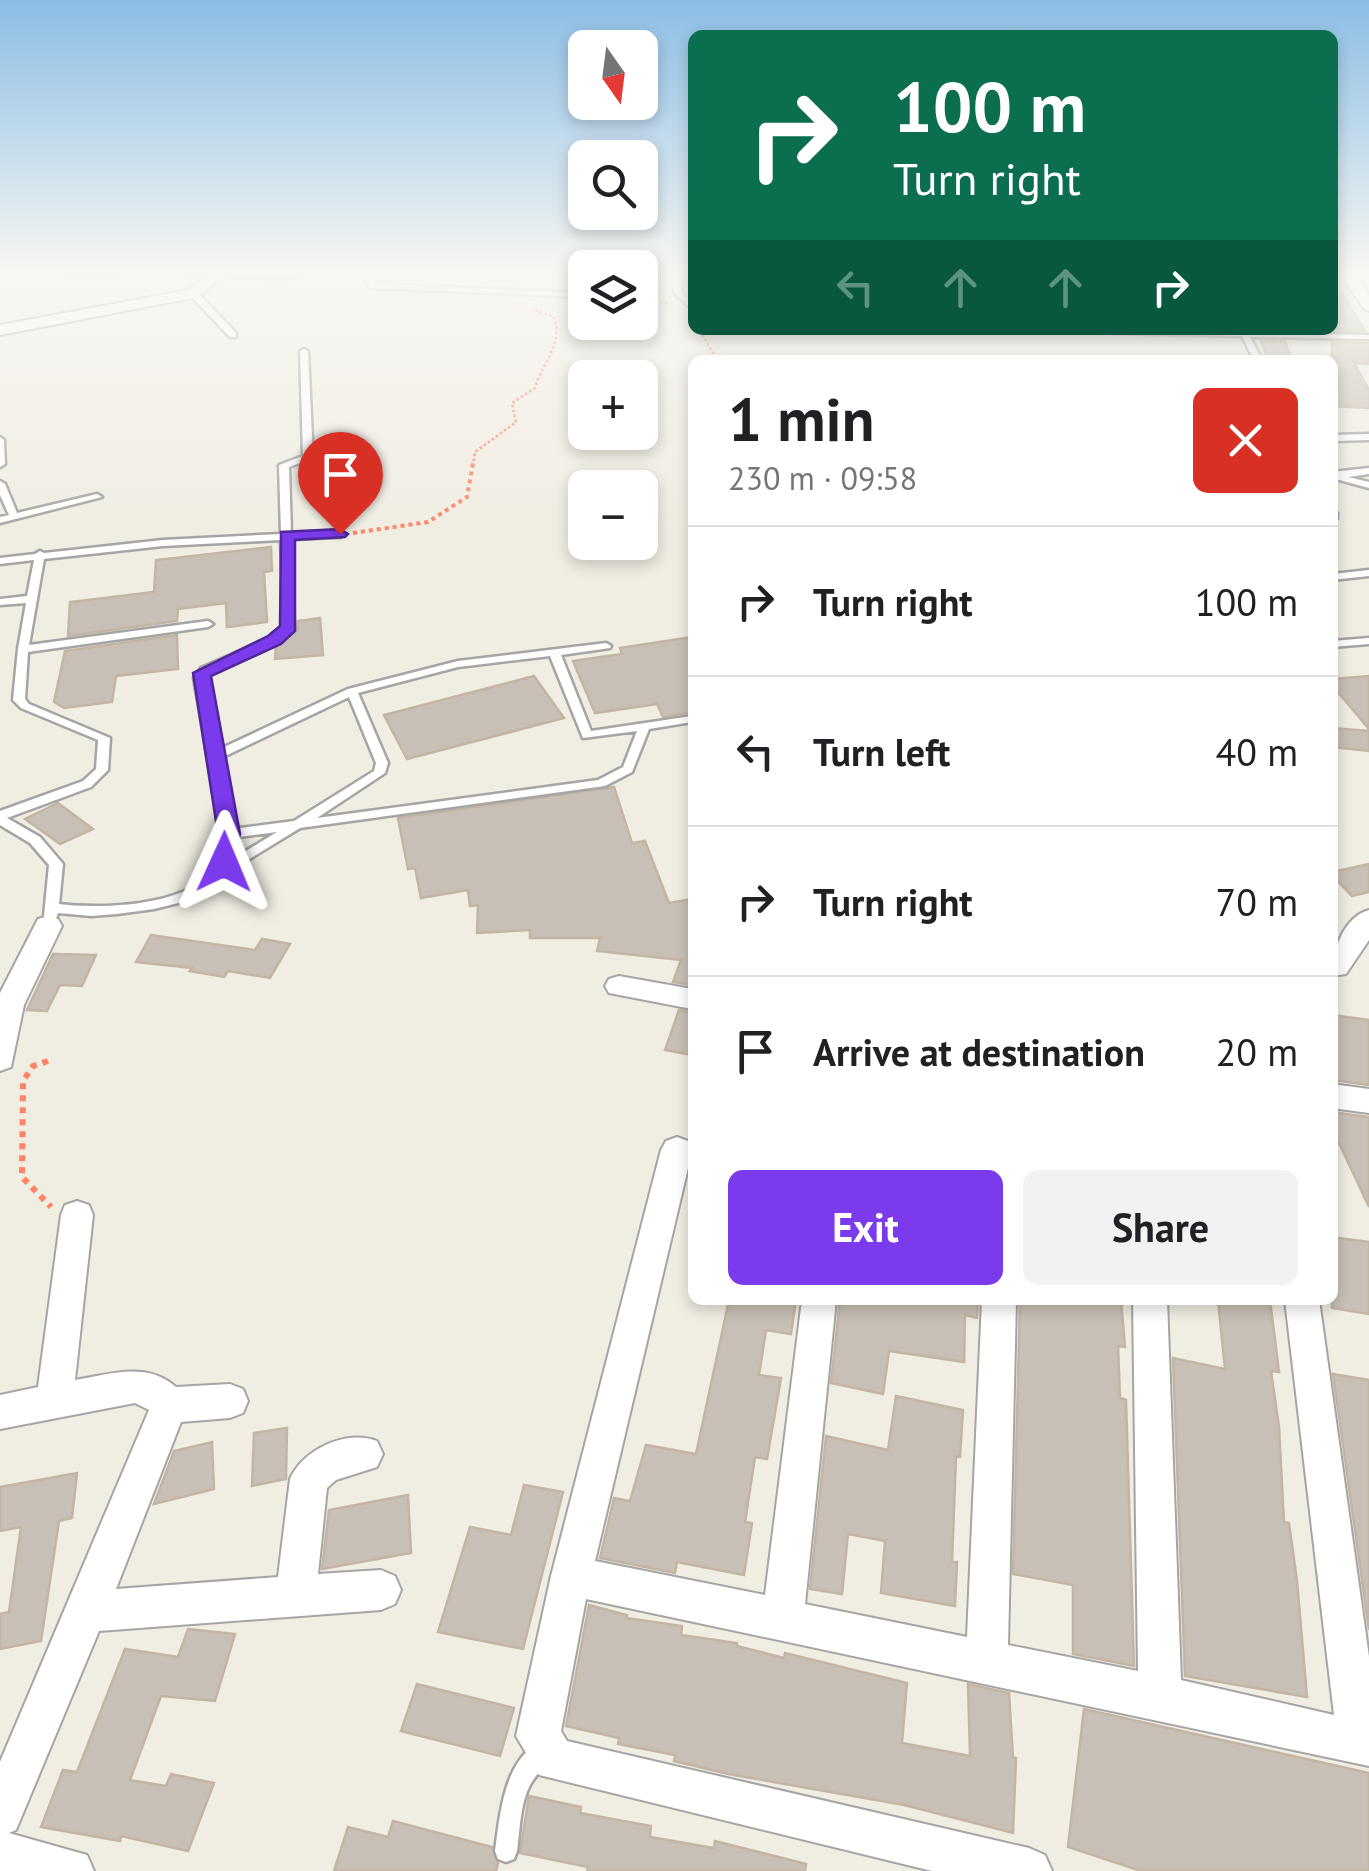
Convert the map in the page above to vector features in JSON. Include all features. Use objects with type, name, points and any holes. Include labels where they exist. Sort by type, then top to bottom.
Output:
[{"type":"street","points":[[0,1059],[4,1013],[51,917]]},
{"type":"street","points":[[1338,964],[1369,918]]},
{"type":"street","points":[[619,986],[688,997]]},
{"type":"street","points":[[1338,1097],[1369,1102]]},
{"type":"street","points":[[678,1150],[571,1576],[538,1736],[544,1750],[554,1760],[1030,1871]]},
{"type":"street","points":[[56,1400],[77,1215]]},
{"type":"street","points":[[782,1618],[818,1305]]},
{"type":"street","points":[[988,1664],[999,1305]]},
{"type":"street","points":[[1150,1305],[1160,1697]]},
{"type":"street","points":[[571,1576],[1364,1743],[1303,1305]]},
{"type":"street","points":[[0,1412],[135,1386],[156,1392],[169,1405],[230,1400]]},
{"type":"street","points":[[0,1814],[87,1612],[169,1405]]},
{"type":"street","points":[[296,1596],[309,1480],[325,1464],[364,1454]]},
{"type":"street","points":[[87,1612],[381,1590]]},
{"type":"street","points":[[0,1853],[71,1871]]},
{"type":"lane","points":[[215,876],[224,862],[229,834],[200,678],[205,670],[274,640],[289,627],[284,465],[308,458],[304,360]]},
{"type":"lane","points":[[1338,438],[1369,437]]},
{"type":"lane","points":[[0,440],[0,464]]},
{"type":"lane","points":[[1338,475],[1369,471]]},
{"type":"lane","points":[[1338,476],[1369,485]]},
{"type":"lane","points":[[0,484],[14,516]]},
{"type":"lane","points":[[0,520],[97,497]]},
{"type":"lane","points":[[0,560],[286,535],[340,534]]},
{"type":"lane","points":[[0,818],[86,784],[102,770],[104,738],[20,703],[23,649],[40,554]]},
{"type":"lane","points":[[1338,576],[1369,573]]},
{"type":"lane","points":[[0,602],[31,599]]},
{"type":"lane","points":[[23,649],[208,624]]},
{"type":"lane","points":[[1338,644],[1369,641]]},
{"type":"lane","points":[[215,756],[352,690],[458,664],[606,646]]},
{"type":"lane","points":[[554,651],[588,735],[688,721]]},
{"type":"lane","points":[[0,818],[35,840],[56,864],[51,917],[168,902],[200,889],[379,774],[382,768],[352,690]]},
{"type":"lane","points":[[229,834],[610,780],[628,770],[644,728]]},
{"type":"lane","points":[[506,1851],[518,1780],[544,1750]]},
{"type":"path","points":[[340,534],[428,522],[467,496],[475,452],[516,422],[512,403],[535,388],[546,360]]},
{"type":"path","points":[[48,1061],[33,1066],[23,1081],[22,1177],[50,1206],[77,1215]]},
{"type":"building","points":[[1338,360],[1369,360],[1369,364],[1354,363],[1369,390],[1369,408],[1338,406]]},
{"type":"building","points":[[271,547],[272,571],[264,572],[267,622],[227,627],[226,603],[178,609],[177,621],[68,636],[70,602],[154,592],[156,560]]},
{"type":"building","points":[[320,618],[323,655],[275,659],[276,647],[297,630],[298,621]]},
{"type":"building","points":[[177,635],[178,669],[116,676],[112,702],[64,708],[54,702],[65,651]]},
{"type":"building","points":[[688,638],[688,713],[663,717],[657,704],[595,713],[573,661],[622,654],[620,648]]},
{"type":"building","points":[[534,676],[564,718],[407,759],[384,715]]},
{"type":"building","points":[[1369,676],[1369,729],[1338,692],[1338,679]]},
{"type":"building","points":[[1338,728],[1369,731],[1369,751],[1338,748]]},
{"type":"building","points":[[614,787],[632,843],[645,841],[669,903],[688,900],[688,984],[673,982],[681,960],[597,951],[600,938],[530,938],[530,930],[477,933],[478,905],[470,906],[468,890],[421,898],[415,868],[408,869],[398,818]]},
{"type":"building","points":[[58,803],[93,829],[60,844],[25,819]]},
{"type":"building","points":[[1369,864],[1369,892],[1352,896],[1338,881],[1338,871]]},
{"type":"building","points":[[151,935],[255,950],[262,939],[290,944],[270,978],[228,971],[224,977],[190,971],[192,968],[136,962]]},
{"type":"building","points":[[53,954],[96,955],[82,986],[60,985],[47,1011],[27,1010]]},
{"type":"building","points":[[679,1010],[688,1011],[688,1054],[665,1050]]},
{"type":"building","points":[[1338,1016],[1369,1020],[1369,1085],[1338,1081]]},
{"type":"building","points":[[1338,1113],[1369,1117],[1369,1207],[1339,1143]]},
{"type":"building","points":[[1338,1238],[1369,1242],[1369,1314],[1332,1308],[1338,1305]]},
{"type":"building","points":[[728,1305],[795,1305],[791,1334],[766,1330],[759,1375],[781,1378],[767,1459],[755,1457],[745,1522],[752,1523],[744,1575],[677,1562],[675,1573],[600,1558],[614,1498],[630,1501],[646,1445],[696,1454]]},
{"type":"building","points":[[839,1305],[978,1305],[977,1318],[965,1315],[964,1362],[889,1351],[883,1394],[831,1383]]},
{"type":"building","points":[[1020,1305],[1121,1305],[1125,1347],[1118,1346],[1120,1398],[1126,1400],[1134,1666],[1073,1654],[1073,1585],[1013,1574]]},
{"type":"building","points":[[1219,1305],[1271,1305],[1279,1372],[1271,1371],[1279,1427],[1284,1522],[1289,1523],[1297,1581],[1307,1697],[1185,1676],[1173,1358],[1225,1369]]},
{"type":"building","points":[[1333,1374],[1369,1380],[1369,1630]]},
{"type":"building","points":[[896,1396],[963,1410],[960,1457],[956,1456],[952,1562],[957,1562],[955,1606],[881,1593],[885,1541],[848,1534],[842,1594],[810,1589],[826,1436],[888,1450]]},
{"type":"building","points":[[287,1428],[286,1479],[252,1486],[254,1433]]},
{"type":"building","points":[[212,1442],[214,1489],[154,1504],[174,1451]]},
{"type":"building","points":[[77,1473],[72,1518],[59,1521],[41,1641],[0,1649],[0,1614],[9,1612],[21,1527],[0,1531],[0,1487]]},
{"type":"building","points":[[524,1485],[563,1492],[523,1649],[438,1632],[470,1527],[511,1535]]},
{"type":"building","points":[[408,1495],[411,1553],[322,1569],[329,1510]]},
{"type":"building","points":[[589,1605],[627,1615],[626,1618],[682,1626],[681,1635],[737,1643],[784,1658],[785,1653],[907,1683],[902,1743],[970,1756],[968,1684],[1009,1693],[1016,1758],[1013,1833],[904,1805],[728,1774],[674,1761],[675,1755],[618,1744],[619,1738],[566,1726]]},
{"type":"building","points":[[188,1629],[235,1634],[215,1701],[161,1696],[130,1780],[166,1786],[171,1774],[214,1783],[188,1851],[121,1836],[120,1841],[41,1827],[63,1770],[77,1772],[125,1649],[178,1657]]},
{"type":"building","points":[[417,1684],[514,1708],[500,1756],[401,1731]]},
{"type":"building","points":[[1084,1709],[1369,1773],[1369,1871],[1141,1871],[1068,1847]]},
{"type":"building","points":[[529,1796],[581,1807],[580,1813],[651,1826],[650,1837],[714,1848],[715,1841],[806,1864],[805,1871],[587,1871],[588,1867],[520,1853]]},
{"type":"building","points":[[393,1821],[492,1847],[498,1863],[496,1871],[334,1871],[348,1827],[388,1837]]},
{"type":"route","points":[[224,862],[229,834],[200,678],[205,670],[274,640],[289,627],[286,535],[340,534]]}]
